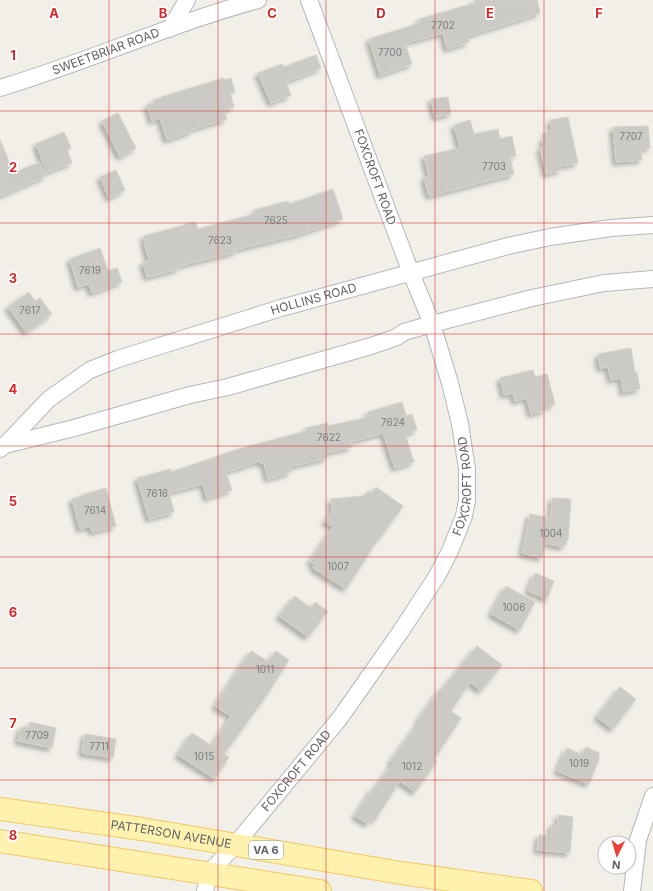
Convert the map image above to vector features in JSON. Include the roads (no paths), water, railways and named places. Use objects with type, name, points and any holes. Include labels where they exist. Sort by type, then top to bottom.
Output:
[{"type":"main road","name":"PATTERSON AVENUE","points":[[0,808],[142,829],[401,873],[532,891]]},
{"type":"main road","points":[[0,841],[207,882],[320,891]]},
{"type":"street","points":[[170,28],[187,0]]},
{"type":"street","name":"SWEETBRIAR ROAD","points":[[0,88],[44,75],[96,54],[170,28],[258,0]]},
{"type":"street","name":"FOXCROFT ROAD","points":[[207,882],[235,845],[340,718],[379,662],[437,576],[450,551],[464,516],[467,500],[467,469],[461,431],[450,383],[432,324],[411,273],[309,0]]},
{"type":"street","name":"HOLLINS ROAD","points":[[3,447],[49,399],[90,370],[118,359],[281,308],[508,246],[550,237],[611,228],[653,225]]},
{"type":"street","name":"HOLLINS ROAD","points":[[3,447],[190,395],[228,387],[371,346],[397,337],[404,332],[532,298],[604,283],[653,279]]},
{"type":"street","points":[[632,891],[638,840],[653,796]]}]
